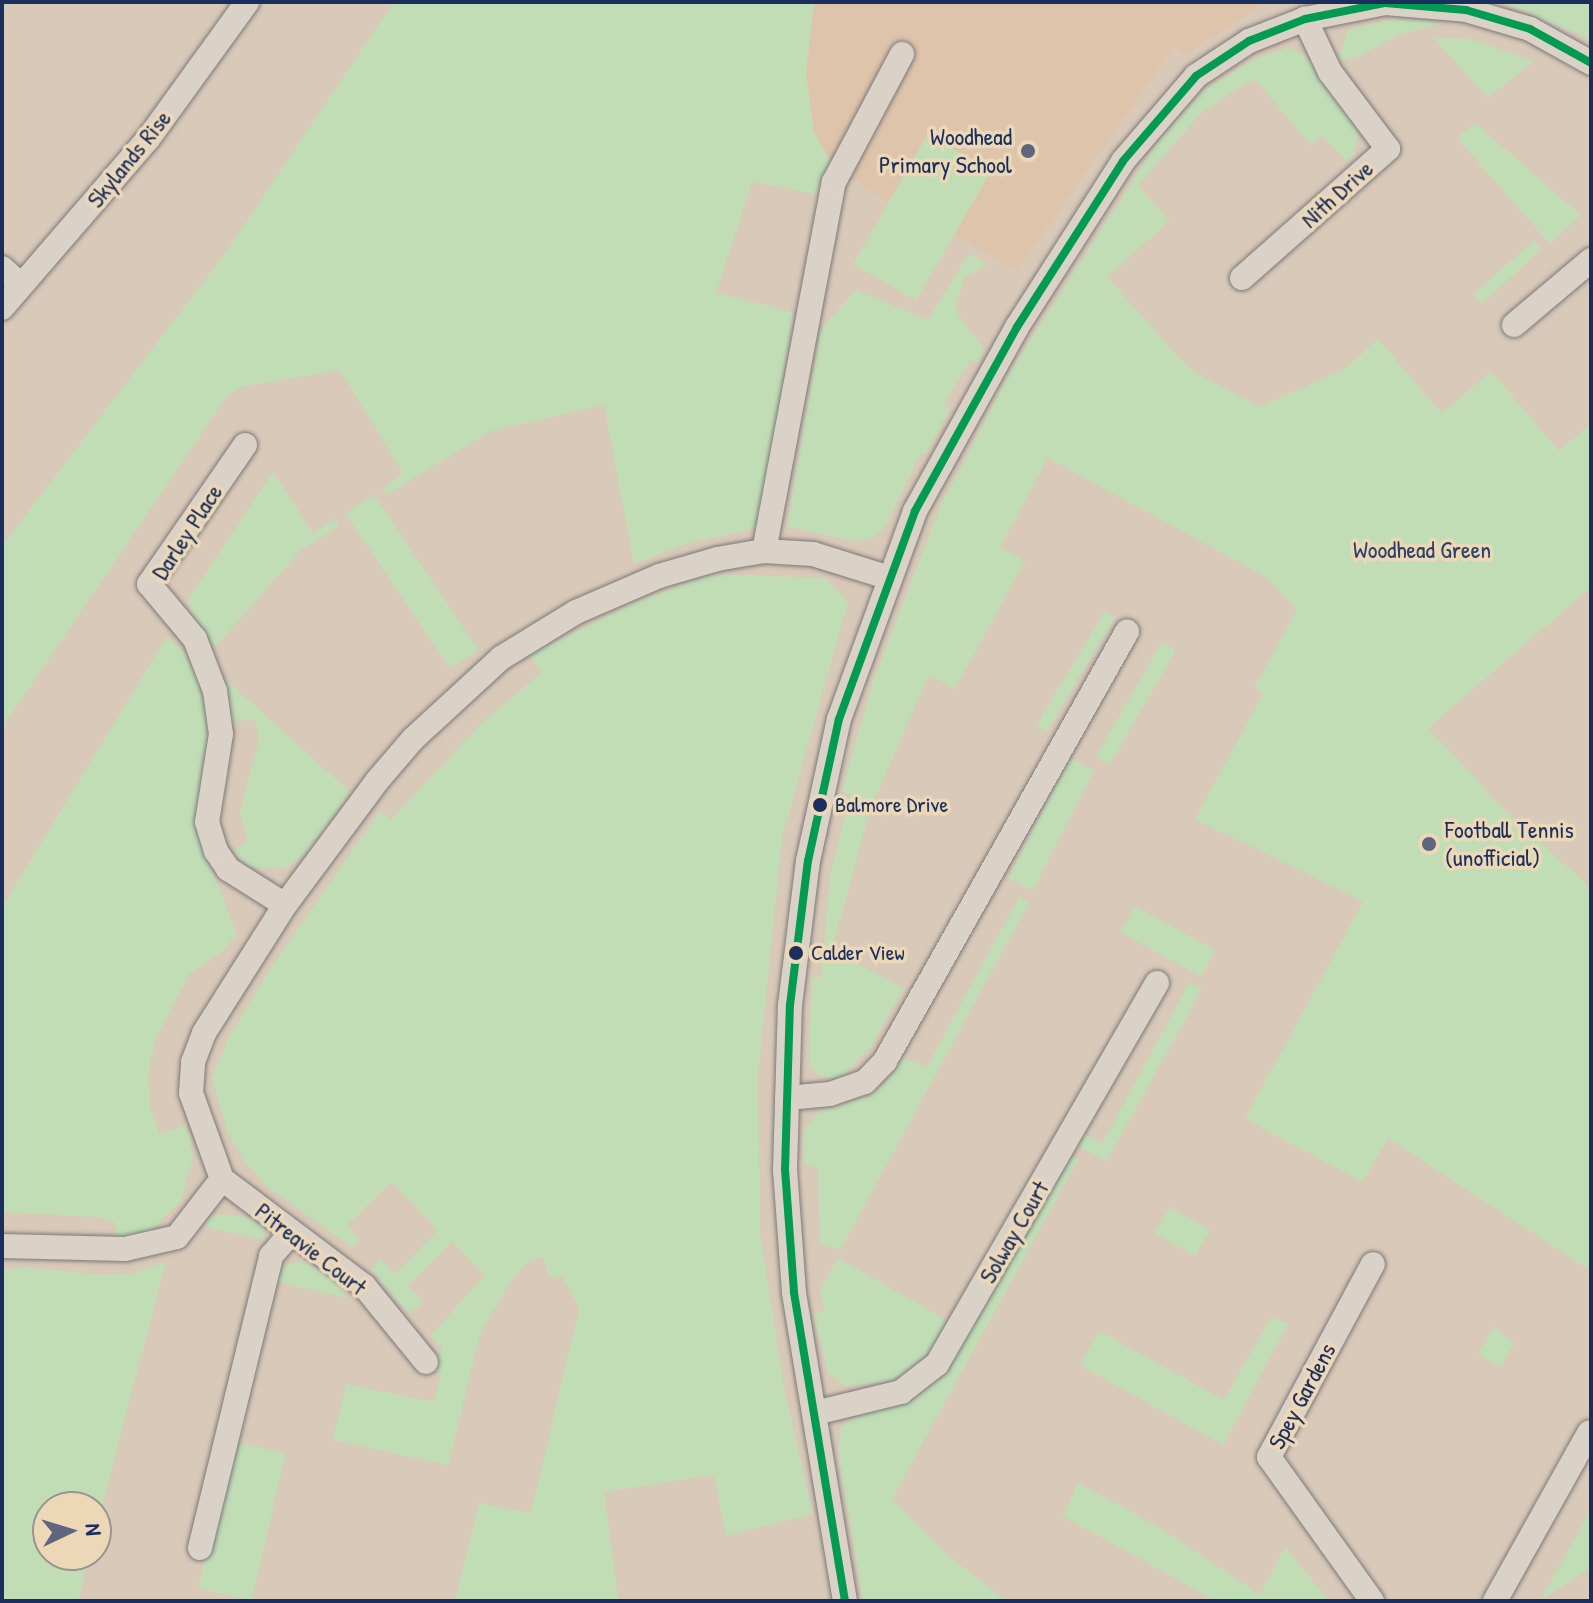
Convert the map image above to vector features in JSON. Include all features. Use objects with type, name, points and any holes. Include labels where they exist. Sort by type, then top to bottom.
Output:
[{"type":"street","name":"Skylands Rise","points":[[2,308],[148,139],[247,2]]},
{"type":"street","points":[[845,1601],[794,1292],[787,1098],[790,1005],[808,861],[839,719],[915,511],[1017,327],[1123,161],[1196,76],[1249,41],[1305,19],[1385,3],[1466,10],[1530,29],[1591,63]]},
{"type":"street","name":"Nith Drive","points":[[1242,278],[1388,149],[1330,72],[1305,19]]},
{"type":"street","points":[[764,551],[834,182],[902,54]]},
{"type":"street","points":[[1514,325],[1591,260]]},
{"type":"street","points":[[2,268],[21,285]]},
{"type":"street","name":"Darley Place","points":[[245,445],[149,584],[195,639],[215,691],[221,734],[207,822],[216,851],[228,869],[285,905]]},
{"type":"street","points":[[2,1246],[125,1249],[177,1237],[222,1179],[191,1093],[193,1062],[204,1033],[285,905],[410,742],[501,658],[576,612],[659,576],[764,551],[813,554],[890,578]]},
{"type":"street","points":[[787,1098],[830,1094],[865,1082],[885,1061],[1127,632]]},
{"type":"street","name":"Solway Court","points":[[815,1413],[901,1392],[937,1364],[1157,983]]},
{"type":"street","name":"Pitreavie Court","points":[[222,1179],[290,1234],[364,1286],[426,1362]]},
{"type":"street","points":[[200,1548],[271,1256],[290,1234]]},
{"type":"street","name":"Spey Gardens","points":[[1372,1601],[1269,1457],[1373,1264]]},
{"type":"street","points":[[1495,1601],[1589,1433]]},
{"type":"shaded area","name":"Woodhead Primary School","points":[[814,2],[1268,2],[1184,55],[1174,46],[1017,271],[955,235],[991,171],[928,134],[888,202],[834,168],[814,132],[806,73]]},
{"type":"green space","points":[[394,2],[814,2],[806,73],[814,132],[834,168],[822,195],[752,182],[716,293],[793,312],[760,528],[692,542],[634,564],[604,405],[491,431],[386,495],[383,489],[403,473],[340,370],[241,387],[227,396],[2,728],[2,546],[224,255]]},
{"type":"green space","points":[[1501,2],[1591,2],[1591,42],[1579,34]]},
{"type":"green space","points":[[1394,19],[1444,23],[1398,35],[1355,58],[1339,60],[1348,29]]},
{"type":"green space","points":[[1433,37],[1470,39],[1534,61],[1488,98]]},
{"type":"green space","name":"Woodhead Green","points":[[1287,48],[1305,54],[1358,128],[1354,156],[1346,161],[1323,136],[1311,145],[1256,80],[1245,84],[1201,113],[1138,185],[1169,221],[1107,277],[1189,369],[1260,407],[1346,368],[1378,339],[1442,414],[1491,371],[1559,451],[1591,424],[1591,587],[1428,728],[1498,803],[1591,889],[1591,1271],[1388,1138],[1363,1182],[1245,1119],[1363,902],[1195,819],[1263,694],[1255,687],[1297,609],[1266,577],[1048,458],[1000,547],[1025,561],[955,689],[929,675],[870,810],[832,950],[904,988],[871,1046],[840,1080],[817,1075],[809,1063],[812,978],[821,977],[830,876],[850,795],[842,791],[873,681],[942,503],[1013,367],[1157,143],[1202,92],[1255,58]]},
{"type":"green space","points":[[1475,123],[1581,215],[1550,244],[1457,138]]},
{"type":"green space","points":[[928,134],[991,170],[916,300],[853,264]]},
{"type":"green space","points":[[1534,240],[1542,249],[1481,304],[1473,295]]},
{"type":"green space","points":[[969,254],[987,264],[965,277],[956,302],[958,315],[984,349],[977,363],[970,360],[944,404],[950,409],[928,452],[920,454],[885,527],[871,539],[855,541],[787,527],[821,329],[856,290],[928,320]]},
{"type":"green space","points":[[273,472],[313,533],[335,519],[339,526],[301,550],[216,646],[192,620],[188,600]]},
{"type":"green space","points":[[374,495],[479,650],[450,669],[346,514]]},
{"type":"green space","points":[[713,574],[825,578],[848,602],[782,838],[758,1074],[760,1233],[785,1393],[813,1514],[726,1536],[714,1475],[604,1492],[618,1601],[455,1601],[479,1503],[531,1513],[579,1308],[562,1276],[550,1277],[543,1257],[529,1261],[511,1281],[481,1331],[448,1465],[333,1440],[346,1384],[434,1402],[441,1372],[433,1370],[442,1348],[430,1336],[485,1276],[452,1241],[408,1286],[423,1301],[410,1314],[371,1270],[380,1259],[395,1274],[438,1230],[391,1182],[347,1225],[360,1240],[352,1247],[269,1188],[246,1163],[227,1131],[212,1078],[229,1037],[275,962],[380,811],[391,820],[481,724],[542,672],[530,655],[635,602]]},
{"type":"green space","points":[[1105,611],[1115,617],[1047,731],[1036,725]]},
{"type":"green space","points":[[167,637],[190,658],[207,701],[209,744],[194,825],[237,934],[222,952],[190,973],[156,1038],[148,1073],[151,1110],[159,1134],[185,1126],[190,1137],[193,1157],[181,1201],[148,1233],[116,1240],[115,1222],[96,1217],[2,1212],[2,907]]},
{"type":"green space","points":[[1162,642],[1176,650],[1109,765],[1096,757]]},
{"type":"green space","points":[[224,678],[350,792],[303,856],[287,868],[251,867],[232,852],[248,840],[240,812],[259,740],[254,719],[232,722]]},
{"type":"green space","points":[[1070,758],[1094,770],[1033,891],[1009,878]]},
{"type":"green space","points":[[1019,897],[1029,903],[840,1250],[820,1244],[818,1168],[804,1164],[803,1131],[818,1112],[867,1097],[885,1084],[903,1058],[927,1067]]},
{"type":"green space","points":[[1135,906],[1215,951],[1201,977],[1120,932]]},
{"type":"green space","points":[[1189,983],[1202,989],[1107,1161],[1074,1144],[1081,1132],[1102,1144]]},
{"type":"green space","points":[[1070,1155],[1079,1158],[892,1499],[945,1553],[1007,1601],[863,1601],[838,1452],[841,1427],[857,1414],[909,1403],[945,1374]]},
{"type":"green space","points":[[1169,1207],[1210,1230],[1196,1256],[1154,1233]]},
{"type":"green space","points":[[219,1214],[249,1217],[263,1226],[265,1240],[206,1227],[208,1218]]},
{"type":"green space","points":[[838,1258],[948,1321],[929,1353],[892,1381],[845,1386],[828,1373],[813,1314],[825,1310],[820,1290]]},
{"type":"green space","points":[[303,1260],[337,1283],[347,1298],[273,1281],[283,1267]]},
{"type":"green space","points":[[166,1261],[106,1491],[32,1491],[32,1571],[86,1571],[78,1601],[2,1601],[2,1270],[24,1267],[102,1275],[135,1273]]},
{"type":"green space","points":[[1271,1317],[1288,1324],[1223,1445],[1080,1365],[1099,1331],[1224,1400]]},
{"type":"green space","points":[[1494,1327],[1514,1343],[1501,1367],[1478,1354]]},
{"type":"green space","points":[[232,1441],[286,1453],[252,1601],[198,1588]]},
{"type":"green space","points":[[1078,1483],[1157,1526],[1260,1595],[1285,1547],[1329,1601],[1216,1601],[1063,1516]]},
{"type":"green space","points":[[1591,1509],[1591,1567],[1540,1601],[1567,1553]]},
{"type":"transit line","points":[[845,1601],[794,1292],[785,1170],[790,1005],[808,861],[839,719],[915,511],[1017,327],[1123,161],[1196,76],[1249,41],[1305,19],[1385,3],[1466,10],[1530,29],[1591,63]]},
{"type":"place","name":"Woodhead Primary School","points":[[1028,151]]},
{"type":"place","name":"Balmore Drive","points":[[820,805]]},
{"type":"place","name":"Football Tennis (unofficial)","points":[[1429,844]]},
{"type":"place","name":"Calder View","points":[[796,953]]}]
